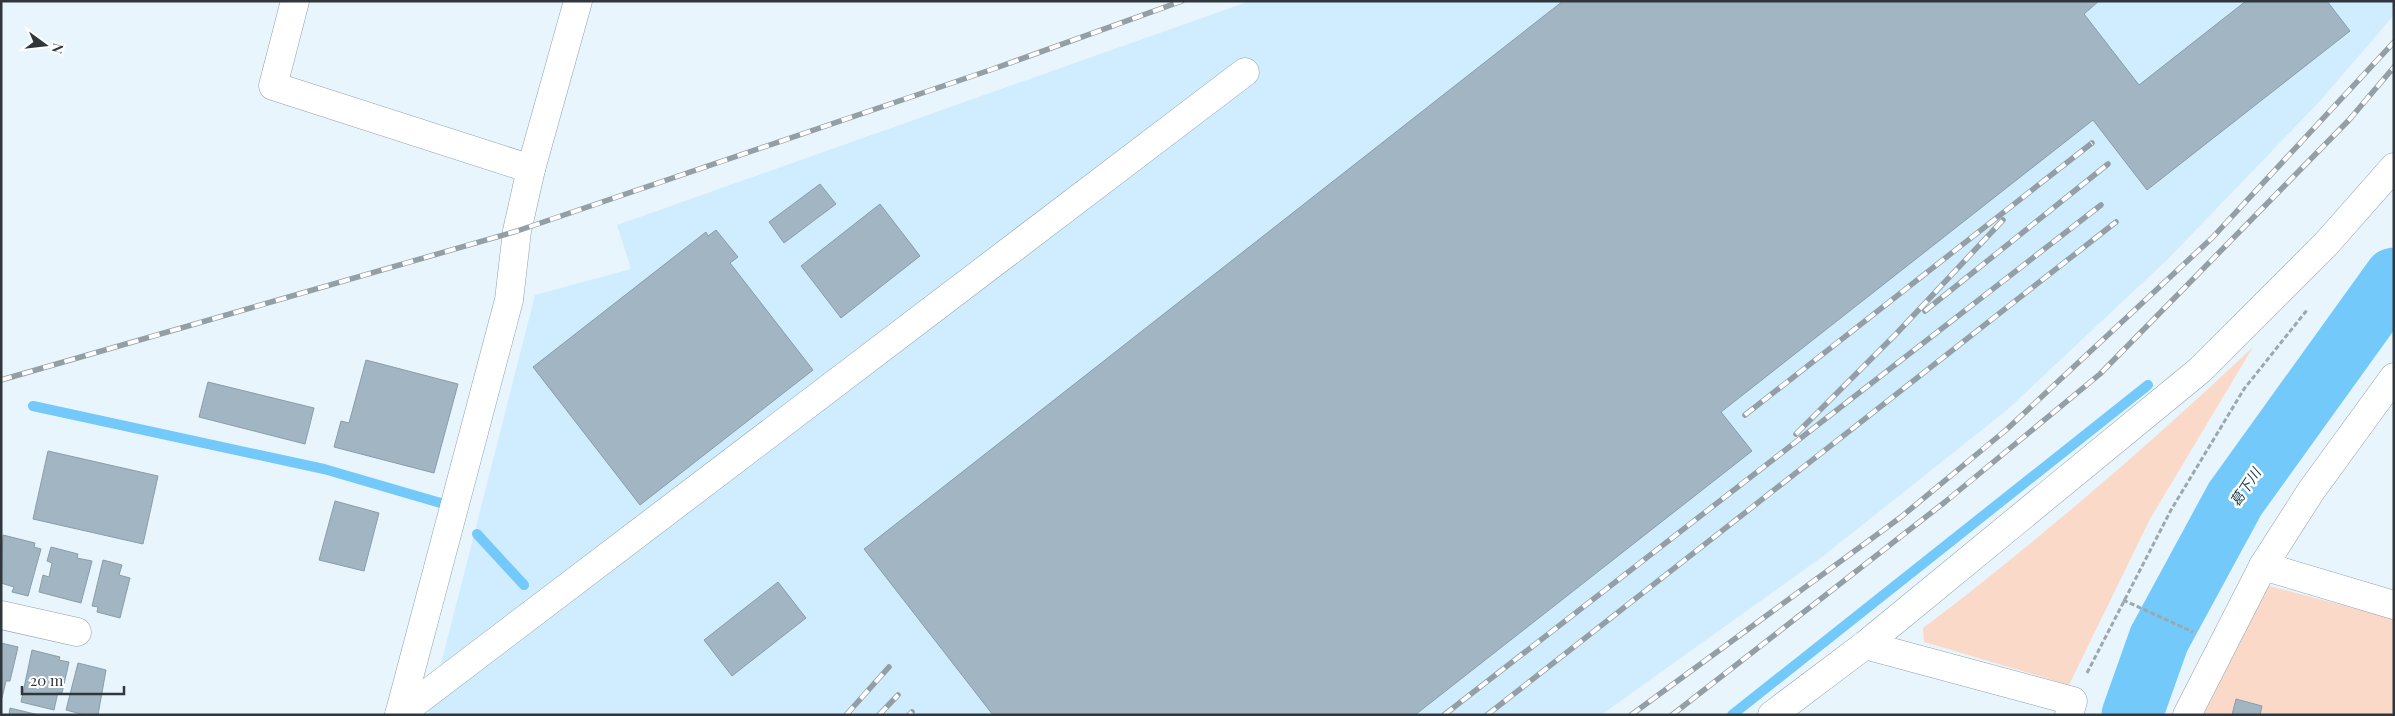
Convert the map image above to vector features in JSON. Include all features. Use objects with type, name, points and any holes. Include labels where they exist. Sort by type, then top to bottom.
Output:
[{"type":"street","points":[[295,1],[273,86],[531,169]]},
{"type":"street","points":[[399,715],[509,300],[517,231],[531,169],[578,1]]},
{"type":"street","points":[[399,715],[1245,72]]},
{"type":"street","points":[[1772,715],[1865,645],[2200,370],[2326,244],[2394,167]]},
{"type":"street","points":[[2187,715],[2221,645],[2263,566],[2311,491],[2394,377]]},
{"type":"street","points":[[2263,566],[2394,605]]},
{"type":"street","points":[[1,615],[77,632]]},
{"type":"street","points":[[1865,645],[2071,708]]},
{"type":"path","points":[[2071,708],[2123,600],[2171,510],[2244,389],[2309,309]]},
{"type":"path","points":[[2123,600],[2221,645]]},
{"type":"shaded area","points":[[1250,1],[2394,1],[2394,15],[2320,101],[2168,259],[2007,410],[1822,557],[1601,715],[428,715],[535,295],[631,269],[617,225]]},
{"type":"shaded area","points":[[2253,347],[2150,519],[2069,685],[1924,642],[1923,628],[2092,492]]},
{"type":"shaded area","points":[[2262,584],[2394,619],[2394,715],[2198,715]]},
{"type":"building","points":[[1563,1],[2099,1],[2084,14],[2139,85],[2246,1],[2327,1],[2350,31],[2147,190],[2093,120],[1721,412],[1752,451],[1415,715],[993,715],[864,549]]},
{"type":"building","points":[[820,184],[836,204],[784,243],[769,222]]},
{"type":"building","points":[[880,204],[920,256],[841,318],[801,266]]},
{"type":"building","points":[[716,230],[738,257],[730,263],[813,370],[640,505],[533,367],[706,232],[708,236]]},
{"type":"building","points":[[366,360],[458,384],[434,473],[334,447],[341,421],[349,423]]},
{"type":"building","points":[[208,382],[314,408],[305,444],[199,417]]},
{"type":"building","points":[[48,451],[158,476],[143,544],[33,519]]},
{"type":"building","points":[[335,501],[379,513],[364,571],[319,560]]},
{"type":"building","points":[[3,535],[35,543],[34,547],[41,549],[28,596],[12,592],[14,587],[1,583]]},
{"type":"building","points":[[51,547],[78,554],[77,558],[92,561],[81,603],[39,592],[43,575],[49,577],[52,563],[47,561]]},
{"type":"building","points":[[103,560],[122,565],[119,575],[130,578],[120,618],[97,612],[98,607],[92,606]]},
{"type":"building","points":[[778,582],[806,618],[732,676],[704,640]]},
{"type":"building","points":[[1,643],[18,647],[10,681],[6,681],[2,698]]},
{"type":"building","points":[[32,650],[60,657],[59,660],[69,662],[62,693],[58,692],[54,710],[21,702]]},
{"type":"building","points":[[78,663],[106,670],[98,715],[85,715],[66,710]]},
{"type":"building","points":[[2236,699],[2262,706],[2260,715],[2232,715]]},
{"type":"building","points":[[10,708],[39,715],[9,715]]},
{"type":"waterway","name":"葛下川","points":[[2132,715],[2159,639],[2235,499],[2394,278]]},
{"type":"waterway","points":[[1732,715],[2148,385]]},
{"type":"waterway","points":[[33,406],[324,469],[451,506]]},
{"type":"waterway","points":[[477,534],[524,585]]},
{"type":"railway","points":[[1,380],[517,231],[993,69],[1182,1]]},
{"type":"railway","points":[[1631,715],[1901,517],[2006,430],[2212,238],[2394,42]]},
{"type":"railway","points":[[1672,715],[1945,502],[2100,374],[2349,120],[2394,67]]},
{"type":"railway","points":[[1745,415],[2092,143]]},
{"type":"railway","points":[[1925,311],[2108,164]]},
{"type":"railway","points":[[1444,715],[2101,205]]},
{"type":"railway","points":[[1796,434],[1896,334],[2003,220]]},
{"type":"railway","points":[[1487,715],[2116,222]]},
{"type":"railway","points":[[846,715],[889,667]]},
{"type":"railway","points":[[879,715],[898,695]]},
{"type":"railway","points":[[909,715],[912,712]]}]
